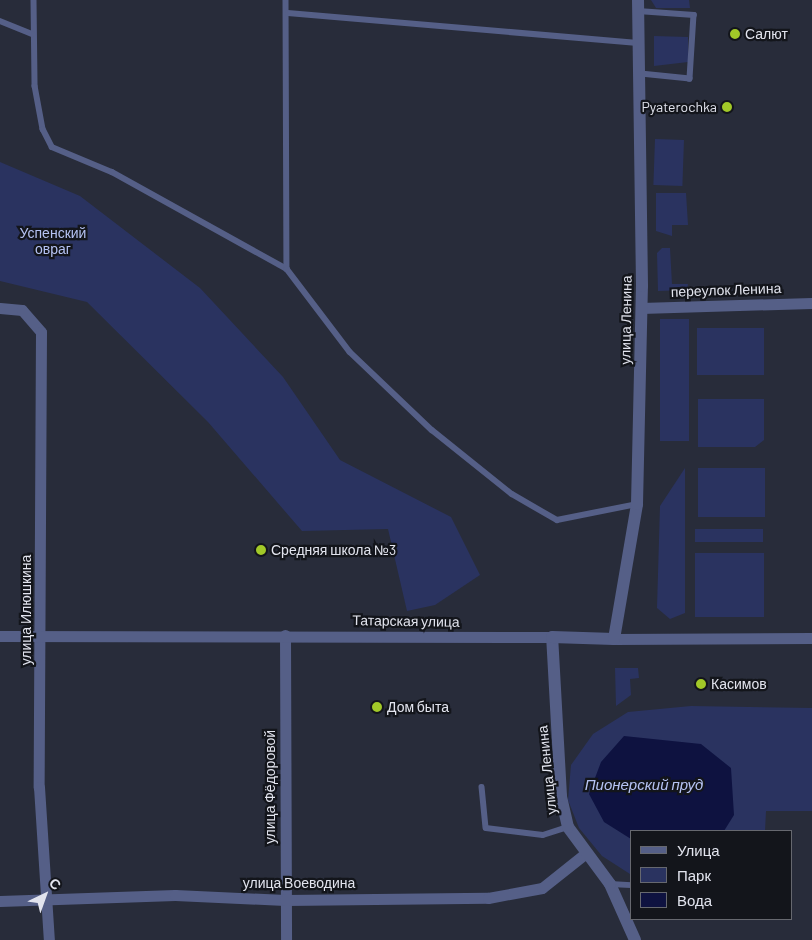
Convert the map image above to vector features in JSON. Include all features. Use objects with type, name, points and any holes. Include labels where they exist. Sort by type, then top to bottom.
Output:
[{"type":"street","name":"улица Ленина","points":[[614,638],[637,504],[641,308],[641,74],[638,6]]},
{"type":"street","name":"переулок Ленина","points":[[641,308],[812,303]]},
{"type":"street","name":"улица Илюшкина","points":[[0,308],[22,310],[42,332],[42,637],[38,787],[49,940]]},
{"type":"street","name":"Татарская улица","points":[[0,636],[285,634],[614,638],[812,638]]},
{"type":"street","name":"улица Фёдоровой","points":[[285,634],[286,940]]},
{"type":"street","name":"улица Ленина","points":[[552,637],[561,796],[568,826],[586,854],[610,884],[635,940]]},
{"type":"street","name":"улица Воеводина","points":[[0,901],[175,895],[285,900],[488,898],[542,888],[586,854]]},
{"type":"lane","points":[[34,0],[32,34],[37,94],[43,130],[52,147],[112,172],[287,269],[350,352],[432,430],[512,494],[557,520],[637,504]]},
{"type":"lane","points":[[286,0],[288,12],[287,269]]},
{"type":"lane","points":[[638,6],[694,15],[690,79],[641,74]]},
{"type":"lane","points":[[288,12],[640,43]]},
{"type":"lane","points":[[0,21],[32,34]]},
{"type":"lane","points":[[482,787],[486,828],[543,835],[568,826]]},
{"type":"lane","points":[[610,884],[630,885]]},
{"type":"green space","points":[[651,0],[689,0],[690,8],[656,8]]},
{"type":"green space","points":[[654,36],[688,37],[688,62],[654,66]]},
{"type":"green space","points":[[655,139],[684,140],[682,186],[653,185]]},
{"type":"green space","name":"Успенский овраг","points":[[0,162],[80,196],[200,288],[283,377],[340,460],[451,517],[480,575],[435,605],[407,611],[388,529],[302,531],[208,422],[87,302],[0,281]]},
{"type":"green space","points":[[656,193],[686,193],[688,225],[672,225],[672,236],[656,231]]},
{"type":"green space","points":[[662,248],[670,248],[672,284],[688,284],[687,290],[658,291],[657,253]]},
{"type":"green space","points":[[660,319],[689,319],[689,441],[660,441]]},
{"type":"green space","points":[[697,328],[764,328],[764,375],[697,375]]},
{"type":"green space","points":[[698,399],[764,399],[764,440],[755,447],[698,447]]},
{"type":"green space","points":[[685,468],[685,613],[670,619],[657,608],[660,506]]},
{"type":"green space","points":[[698,468],[765,468],[765,517],[698,517]]},
{"type":"green space","points":[[695,529],[763,529],[763,542],[695,542]]},
{"type":"green space","points":[[695,553],[764,553],[764,617],[695,617]]},
{"type":"green space","points":[[615,668],[638,668],[639,678],[630,679],[631,695],[616,706]]},
{"type":"green space","points":[[691,706],[812,708],[812,811],[766,811],[765,830],[630,830],[630,874],[602,856],[579,828],[568,800],[571,765],[593,734],[628,712]]},
{"type":"water","name":"Пионерский пруд","points":[[624,736],[701,744],[731,768],[734,815],[725,830],[630,830],[630,838],[604,822],[589,794],[601,762]]},
{"type":"place","name":"Салют","points":[[735,34]]},
{"type":"place","name":"Pyaterochka","points":[[727,107]]},
{"type":"place","name":"Средняя школа №3","points":[[261,550]]},
{"type":"place","name":"Касимов","points":[[701,684]]},
{"type":"place","name":"Дом быта","points":[[377,707]]}]
